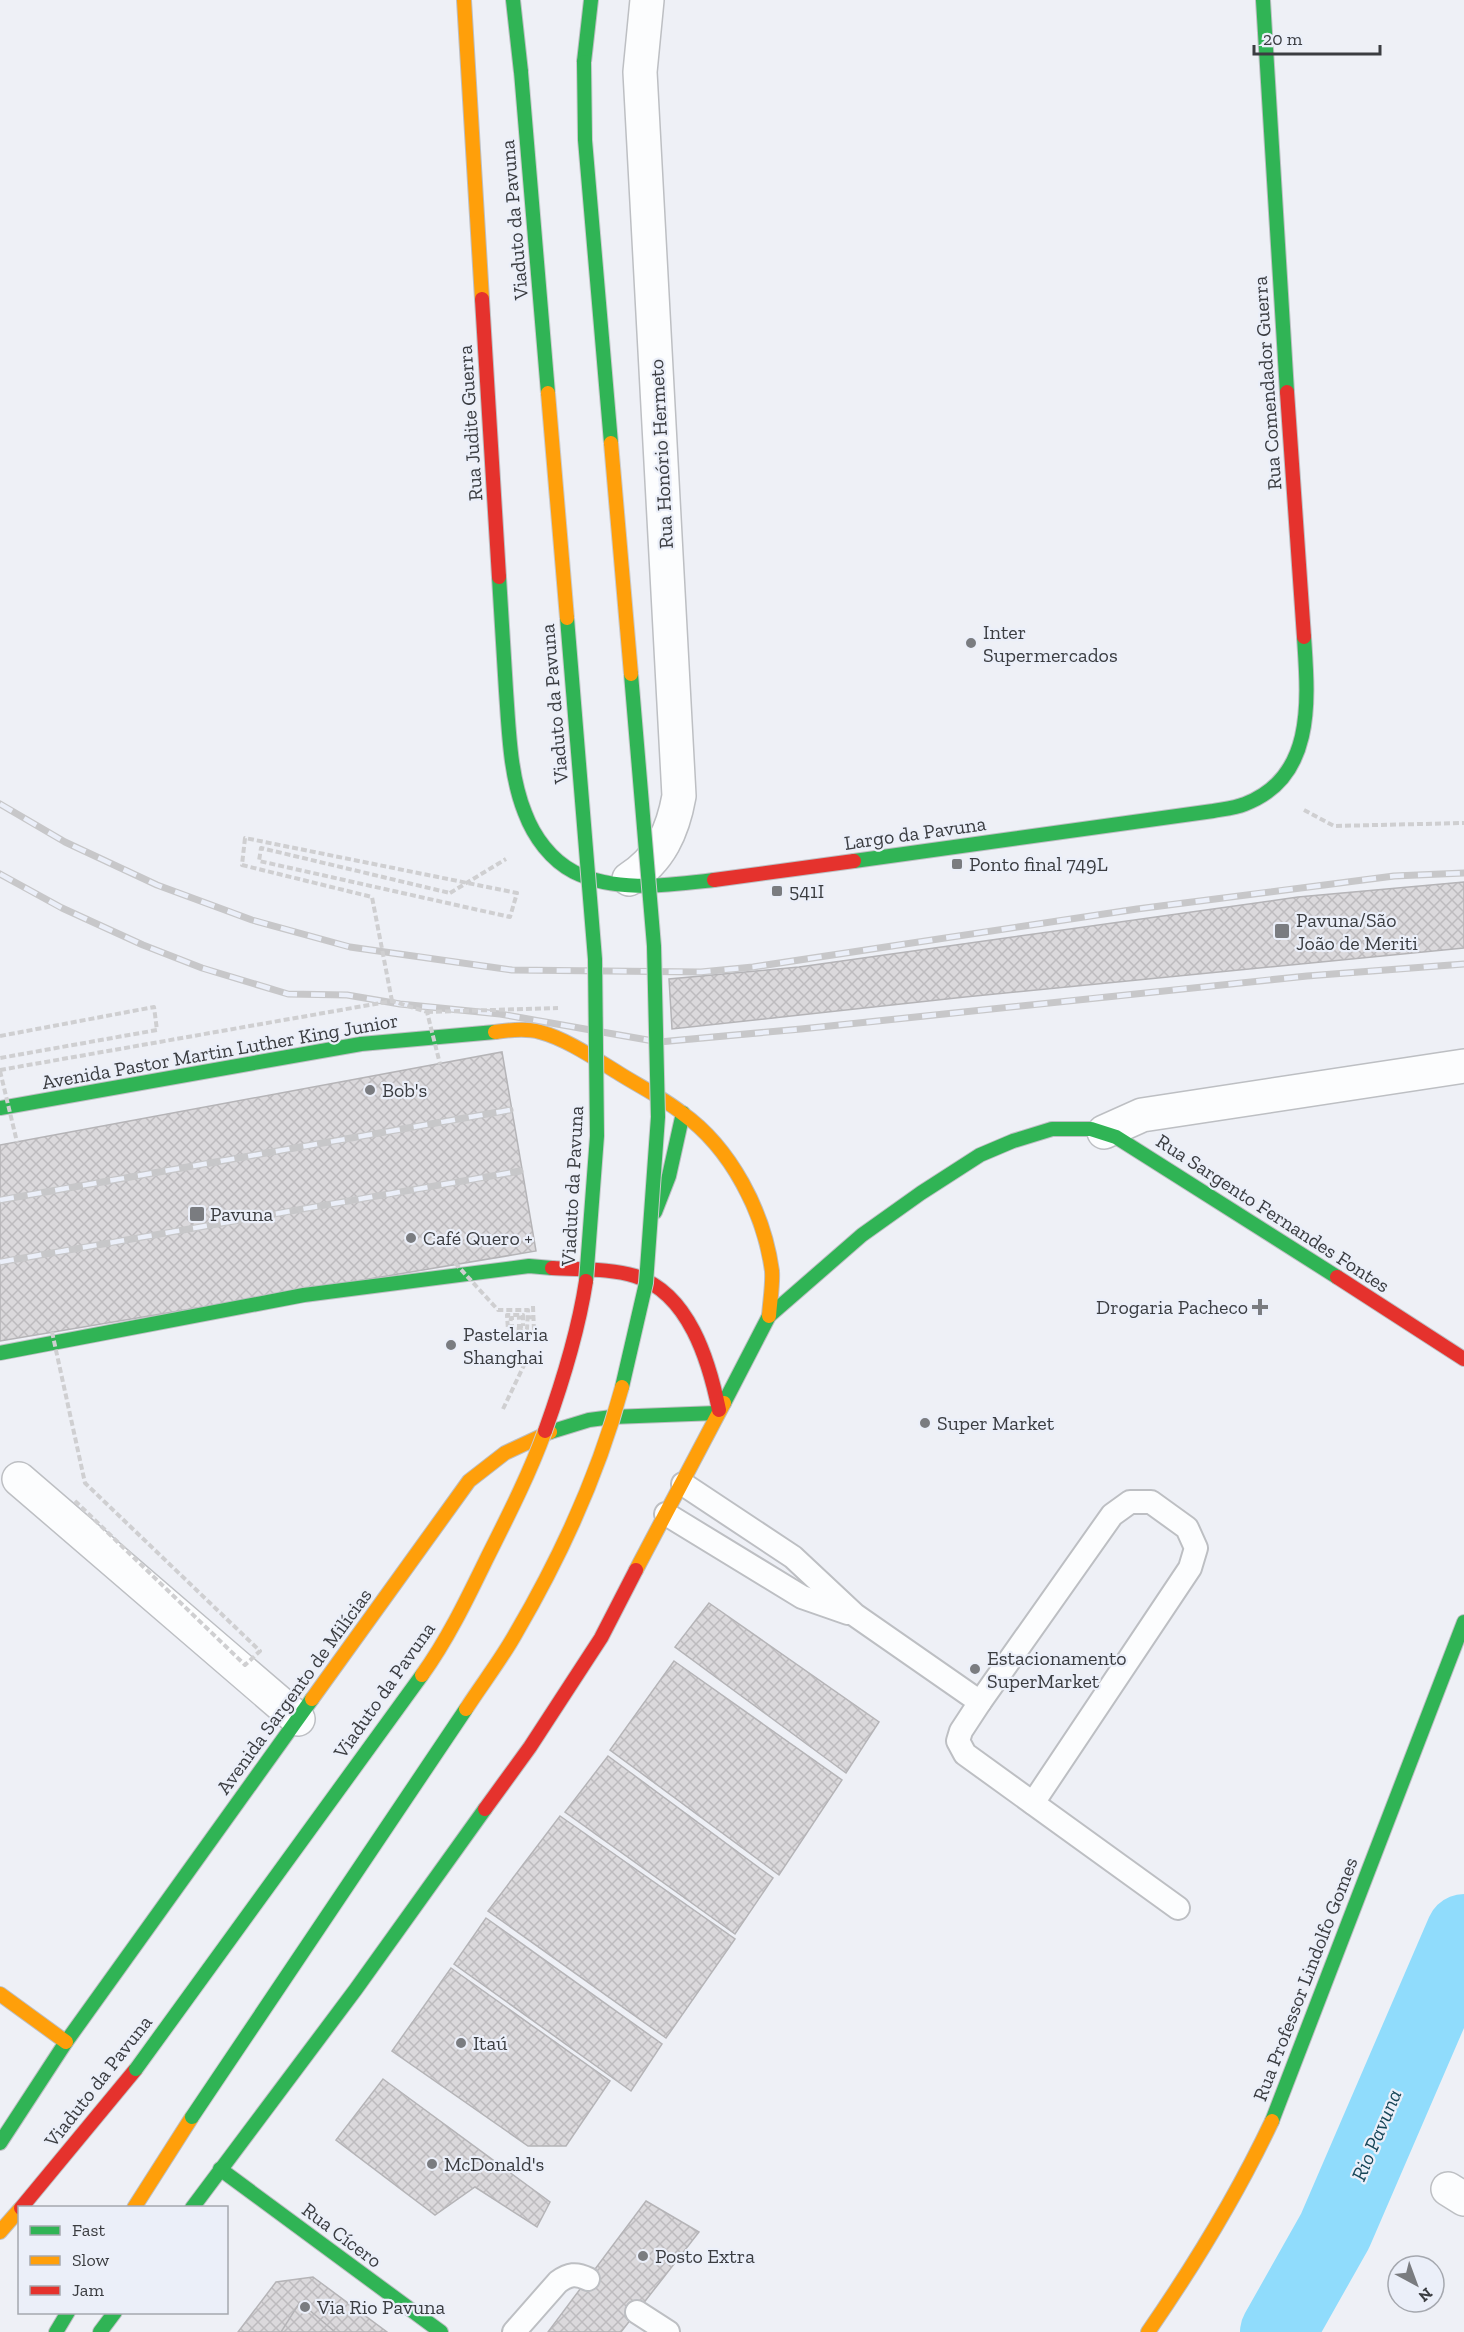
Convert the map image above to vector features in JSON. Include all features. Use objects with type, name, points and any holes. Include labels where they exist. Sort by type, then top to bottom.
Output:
[{"type":"main road","name":"Rua Judite Guerra","points":[[464,0],[510,745],[523,812],[537,840]]},
{"type":"main road","name":"Viaduto da Pavuna","points":[[22,2206],[136,2068],[432,1661],[469,1595],[530,1472],[565,1375],[580,1320],[589,1260],[597,1136],[595,959],[521,72],[513,0]]},
{"type":"main road","points":[[135,2206],[192,2117],[516,1634],[595,1473],[622,1389],[646,1283],[658,1117],[654,957],[586,151],[584,62],[591,0]]},
{"type":"main road","name":"Rua Comendador Guerra","points":[[1263,0],[1288,432],[1308,697],[1307,723],[1294,761]]},
{"type":"main road","name":"Largo da Pavuna","points":[[537,840],[548,854],[568,868],[601,882],[666,884],[712,880],[1213,811],[1246,803],[1269,790],[1294,761]]},
{"type":"main road","name":"Avenida Pastor Martin Luther King Junior","points":[[0,1108],[361,1044],[512,1030],[540,1032],[581,1050],[683,1113]]},
{"type":"main road","points":[[193,2206],[356,1989],[530,1747],[601,1638],[769,1316],[772,1293],[769,1254],[765,1235],[751,1197],[730,1163],[703,1131],[683,1113],[666,1187],[644,1233],[625,1263]]},
{"type":"main road","name":"Rua Sargento Fernandes Fontes","points":[[769,1316],[862,1235],[962,1165],[1004,1144],[1052,1129],[1091,1129],[1116,1137],[1144,1153],[1464,1359]]},
{"type":"main road","points":[[0,1353],[304,1295],[529,1266],[625,1263]]},
{"type":"main road","points":[[625,1263],[635,1276],[652,1284],[678,1305],[702,1349],[713,1380],[718,1411]]},
{"type":"main road","name":"Avenida Sargento de Milícias","points":[[0,2143],[66,2042],[469,1481],[485,1466],[525,1442],[551,1430],[610,1417],[688,1416],[718,1411]]},
{"type":"main road","name":"Rua Professor Lindolfo Gomes","points":[[1148,2332],[1214,2234],[1248,2173],[1272,2120],[1464,1622]]},
{"type":"main road","points":[[0,1994],[66,2042]]},
{"type":"main road","name":"Rua Cícero","points":[[220,2169],[441,2332]]},
{"type":"main road","name":"Viaduto da Pavuna","points":[[0,2232],[18,2210]]},
{"type":"main road","points":[[56,2332],[67,2314]]},
{"type":"main road","points":[[100,2332],[114,2314]]},
{"type":"street","name":"Rua Honório Hermeto","points":[[619,884],[637,873],[664,844],[672,828],[679,796],[640,72],[642,31],[648,0]]},
{"type":"street","points":[[1104,1132],[1142,1115],[1464,1066]]},
{"type":"street","points":[[19,1479],[298,1719]]},
{"type":"lane","points":[[683,1484],[793,1557],[855,1615],[981,1702]]},
{"type":"lane","points":[[1033,1803],[1190,1568],[1196,1548],[1187,1528],[1152,1503],[1130,1502],[1112,1515],[961,1731],[958,1741],[965,1754],[1178,1908]]},
{"type":"lane","points":[[666,1514],[802,1597],[855,1615]]},
{"type":"lane","points":[[514,2332],[558,2282],[567,2275],[578,2274],[588,2279]]},
{"type":"lane","points":[[637,2312],[668,2332]]},
{"type":"path","points":[[1269,790],[1334,826],[1464,823]]},
{"type":"path","points":[[392,1001],[372,897],[242,865],[245,838],[517,893],[510,917],[259,861],[261,848],[450,894],[537,840]]},
{"type":"path","points":[[16,1142],[0,1071],[392,1001],[427,1012],[440,1064]]},
{"type":"path","points":[[0,1036],[154,1007],[157,1030],[0,1058]]},
{"type":"path","points":[[455,1263],[498,1310],[528,1310],[527,1329],[508,1330],[507,1315],[523,1315],[523,1326],[510,1326],[511,1318],[535,1317]]},
{"type":"path","points":[[529,1266],[535,1317],[534,1336]]},
{"type":"path","points":[[52,1332],[85,1483],[260,1651],[245,1665],[73,1499]]},
{"type":"path","points":[[499,1417],[530,1354]]},
{"type":"building","points":[[1464,882],[1464,948],[965,997],[672,1029],[669,979],[799,967],[1298,897]]},
{"type":"building","points":[[502,1052],[536,1251],[0,1341],[0,1145]]},
{"type":"building","points":[[709,1603],[879,1722],[846,1773],[675,1647]]},
{"type":"building","points":[[674,1661],[842,1780],[779,1875],[610,1750]]},
{"type":"building","points":[[608,1756],[773,1878],[735,1934],[565,1812]]},
{"type":"building","points":[[560,1816],[735,1939],[666,2038],[488,1911]]},
{"type":"building","points":[[486,1918],[662,2044],[631,2091],[454,1964]]},
{"type":"building","points":[[451,1968],[610,2081],[566,2146],[528,2146],[392,2051]]},
{"type":"building","name":"McDonald's","points":[[383,2079],[550,2202],[537,2227],[475,2187],[435,2215],[336,2140]]},
{"type":"building","name":"Posto Extra","points":[[646,2201],[699,2232],[621,2332],[548,2332]]},
{"type":"building","name":"Via Rio Pavuna","points":[[313,2277],[387,2332],[238,2332],[276,2282]]},
{"type":"building","points":[[300,2302],[335,2332],[281,2332]]},
{"type":"waterway","name":"Rio Pavuna","points":[[1278,2332],[1335,2231],[1464,1932]]},
{"type":"railway","points":[[0,804],[65,842],[157,885],[252,920],[350,947],[512,970],[701,972],[753,967],[1137,909],[1394,876],[1464,873]]},
{"type":"railway","points":[[0,874],[62,908],[143,945],[202,968],[288,994],[347,995],[400,1004],[500,1014],[659,1042],[1307,976],[1464,964]]},
{"type":"railway","points":[[0,1200],[510,1110]]},
{"type":"railway","points":[[0,1262],[520,1171]]},
{"type":"traffic: fast","points":[[513,0],[521,72]]},
{"type":"traffic: fast","points":[[584,62],[591,0]]},
{"type":"traffic: fast","points":[[1263,0],[1287,392]]},
{"type":"traffic: fast","points":[[584,62],[585,140],[611,443]]},
{"type":"traffic: fast","points":[[521,72],[548,393]]},
{"type":"traffic: fast","points":[[499,577],[513,769],[520,799],[538,839],[566,867],[590,879],[607,883],[643,886],[714,880]]},
{"type":"traffic: fast","points":[[567,618],[595,959],[597,1136],[586,1281]]},
{"type":"traffic: fast","points":[[854,861],[1213,811],[1245,804],[1268,792],[1285,775],[1296,755],[1303,733],[1306,710],[1304,637]]},
{"type":"traffic: fast","points":[[622,1387],[646,1283],[658,1117],[654,946],[631,674]]},
{"type":"traffic: fast","points":[[0,1108],[361,1044],[495,1032]]},
{"type":"traffic: fast","points":[[655,1212],[669,1176],[683,1113]]},
{"type":"traffic: fast","points":[[724,1403],[769,1316],[862,1235],[980,1155],[1013,1141],[1052,1129],[1091,1129],[1116,1137],[1337,1277]]},
{"type":"traffic: fast","points":[[0,1353],[304,1295],[529,1266],[552,1268]]},
{"type":"traffic: fast","points":[[550,1432],[589,1420],[612,1417],[717,1413]]},
{"type":"traffic: fast","points":[[1272,2121],[1464,1622]]},
{"type":"traffic: fast","points":[[136,2069],[422,1675]]},
{"type":"traffic: fast","points":[[0,2143],[66,2042],[312,1699]]},
{"type":"traffic: fast","points":[[192,2117],[466,1709]]},
{"type":"traffic: fast","points":[[193,2206],[356,1989],[485,1809]]},
{"type":"traffic: fast","points":[[220,2169],[441,2332]]},
{"type":"traffic: fast","points":[[56,2332],[67,2314]]},
{"type":"traffic: fast","points":[[100,2332],[114,2314]]},
{"type":"traffic: slow","points":[[464,0],[482,299]]},
{"type":"traffic: slow","points":[[548,393],[567,618]]},
{"type":"traffic: slow","points":[[611,443],[631,674]]},
{"type":"traffic: slow","points":[[495,1032],[529,1030],[561,1040],[582,1050],[660,1097],[700,1127],[730,1163],[753,1204],[768,1249],[772,1271],[769,1316]]},
{"type":"traffic: slow","points":[[466,1709],[533,1604],[563,1544],[602,1451],[622,1387]]},
{"type":"traffic: slow","points":[[636,1570],[724,1403]]},
{"type":"traffic: slow","points":[[422,1675],[465,1603],[518,1495],[545,1431]]},
{"type":"traffic: slow","points":[[312,1699],[469,1481],[505,1453],[550,1432]]},
{"type":"traffic: slow","points":[[0,1994],[66,2042]]},
{"type":"traffic: slow","points":[[135,2206],[192,2117]]},
{"type":"traffic: slow","points":[[1148,2332],[1214,2229],[1272,2121]]},
{"type":"traffic: slow","points":[[0,2232],[18,2211]]},
{"type":"traffic: jam","points":[[482,299],[499,577]]},
{"type":"traffic: jam","points":[[1287,392],[1304,637]]},
{"type":"traffic: jam","points":[[714,880],[854,861]]},
{"type":"traffic: jam","points":[[552,1268],[625,1273],[654,1285],[670,1297],[694,1331],[709,1371],[719,1410]]},
{"type":"traffic: jam","points":[[1337,1277],[1464,1359]]},
{"type":"traffic: jam","points":[[545,1431],[569,1357],[586,1281]]},
{"type":"traffic: jam","points":[[485,1809],[530,1747],[601,1638],[636,1570]]},
{"type":"traffic: jam","points":[[23,2206],[136,2069]]},
{"type":"place","name":"Inter Supermercados","points":[[971,643]]},
{"type":"place","name":"Ponto final 749L","points":[[957,864]]},
{"type":"place","name":"541I","points":[[777,891]]},
{"type":"place","name":"Pavuna/São João de Meriti","points":[[1282,931]]},
{"type":"place","name":"Bob's","points":[[370,1090]]},
{"type":"place","name":"Pavuna","points":[[197,1214]]},
{"type":"place","name":"Café Quero +","points":[[411,1238]]},
{"type":"place","name":"Drogaria Pacheco","points":[[1260,1307]]},
{"type":"place","name":"Pastelaria Shanghai","points":[[451,1345]]},
{"type":"place","name":"Super Market","points":[[925,1423]]},
{"type":"place","name":"Estacionamento SuperMarket","points":[[975,1669]]},
{"type":"place","name":"Itaú","points":[[461,2043]]},
{"type":"place","name":"McDonald's","points":[[432,2164]]},
{"type":"place","name":"Posto Extra","points":[[643,2256]]},
{"type":"place","name":"Via Rio Pavuna","points":[[305,2307]]}]
